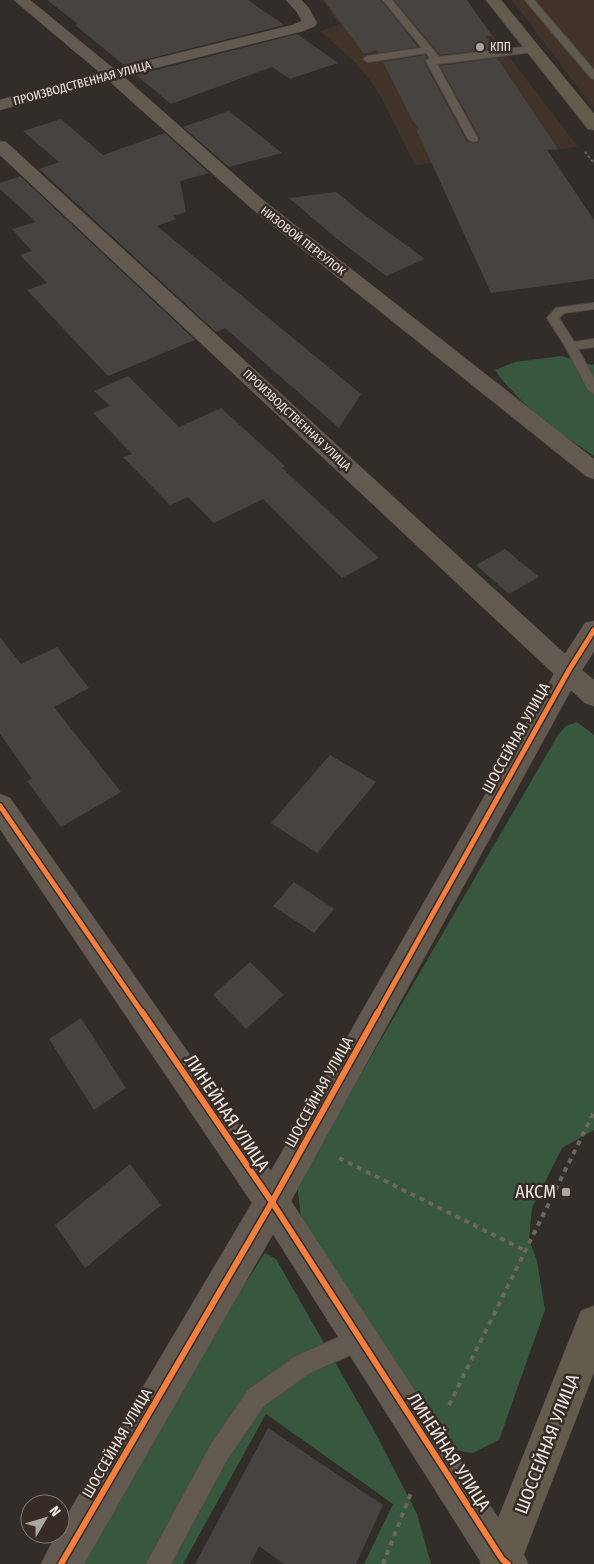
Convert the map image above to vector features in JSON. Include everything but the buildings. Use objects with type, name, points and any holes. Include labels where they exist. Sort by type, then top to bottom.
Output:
[{"type":"main road","points":[[493,0],[594,125]]},
{"type":"main road","name":"ШОССЕЙНАЯ УЛИЦА","points":[[503,1562],[594,1324]]},
{"type":"street","name":"НИЗОВОЙ ПЕРЕУЛОК","points":[[21,0],[111,74],[257,204],[594,471]]},
{"type":"street","name":"ПРОИЗВОДСТВЕННАЯ УЛИЦА","points":[[0,105],[111,74],[298,28],[310,23],[303,10],[293,0]]},
{"type":"street","name":"ПРОИЗВОДСТВЕННАЯ УЛИЦА","points":[[0,146],[569,670],[594,696]]},
{"type":"street","name":"ШОССЕЙНАЯ УЛИЦА","points":[[61,1564],[272,1202],[569,670],[594,630]]},
{"type":"street","name":"ЛИНЕЙНАЯ УЛИЦА","points":[[0,806],[272,1202],[503,1562]]},
{"type":"lane","points":[[387,0],[437,61]]},
{"type":"lane","points":[[529,0],[594,76]]},
{"type":"lane","points":[[473,139],[431,61],[532,49]]},
{"type":"lane","points":[[368,59],[428,50]]},
{"type":"lane","points":[[594,306],[560,310],[552,318],[571,346],[594,390]]},
{"type":"lane","points":[[571,346],[594,343]]},
{"type":"lane","points":[[158,1564],[219,1452],[256,1398],[302,1365],[360,1339]]},
{"type":"path","points":[[383,1564],[429,1445],[594,1112]]},
{"type":"path","points":[[306,1142],[526,1251]]},
{"type":"shaded area","points":[[322,0],[466,0],[578,147],[415,165],[382,99],[370,80],[354,61],[320,31],[340,25]]},
{"type":"shaded area","points":[[512,0],[594,0],[594,109]]},
{"type":"green space","points":[[562,356],[594,364],[594,456],[540,418],[516,395],[495,370],[515,362]]},
{"type":"green space","points":[[577,722],[594,735],[594,1130],[562,1148],[532,1208],[529,1239],[537,1261],[545,1310],[499,1440],[473,1453],[442,1448],[301,1217],[297,1184],[558,735],[566,726]]},
{"type":"green space","points":[[265,1253],[276,1259],[375,1432],[417,1514],[431,1564],[364,1564],[393,1504],[266,1414],[183,1564],[77,1564],[216,1328]]},
{"type":"cycle path","points":[[61,1564],[272,1202],[569,670],[594,630]]},
{"type":"cycle path","points":[[0,806],[272,1202],[502,1559],[508,1564]]},
{"type":"place","name":"КПП","points":[[480,47]]},
{"type":"place","name":"АКСМ","points":[[566,1192]]}]
